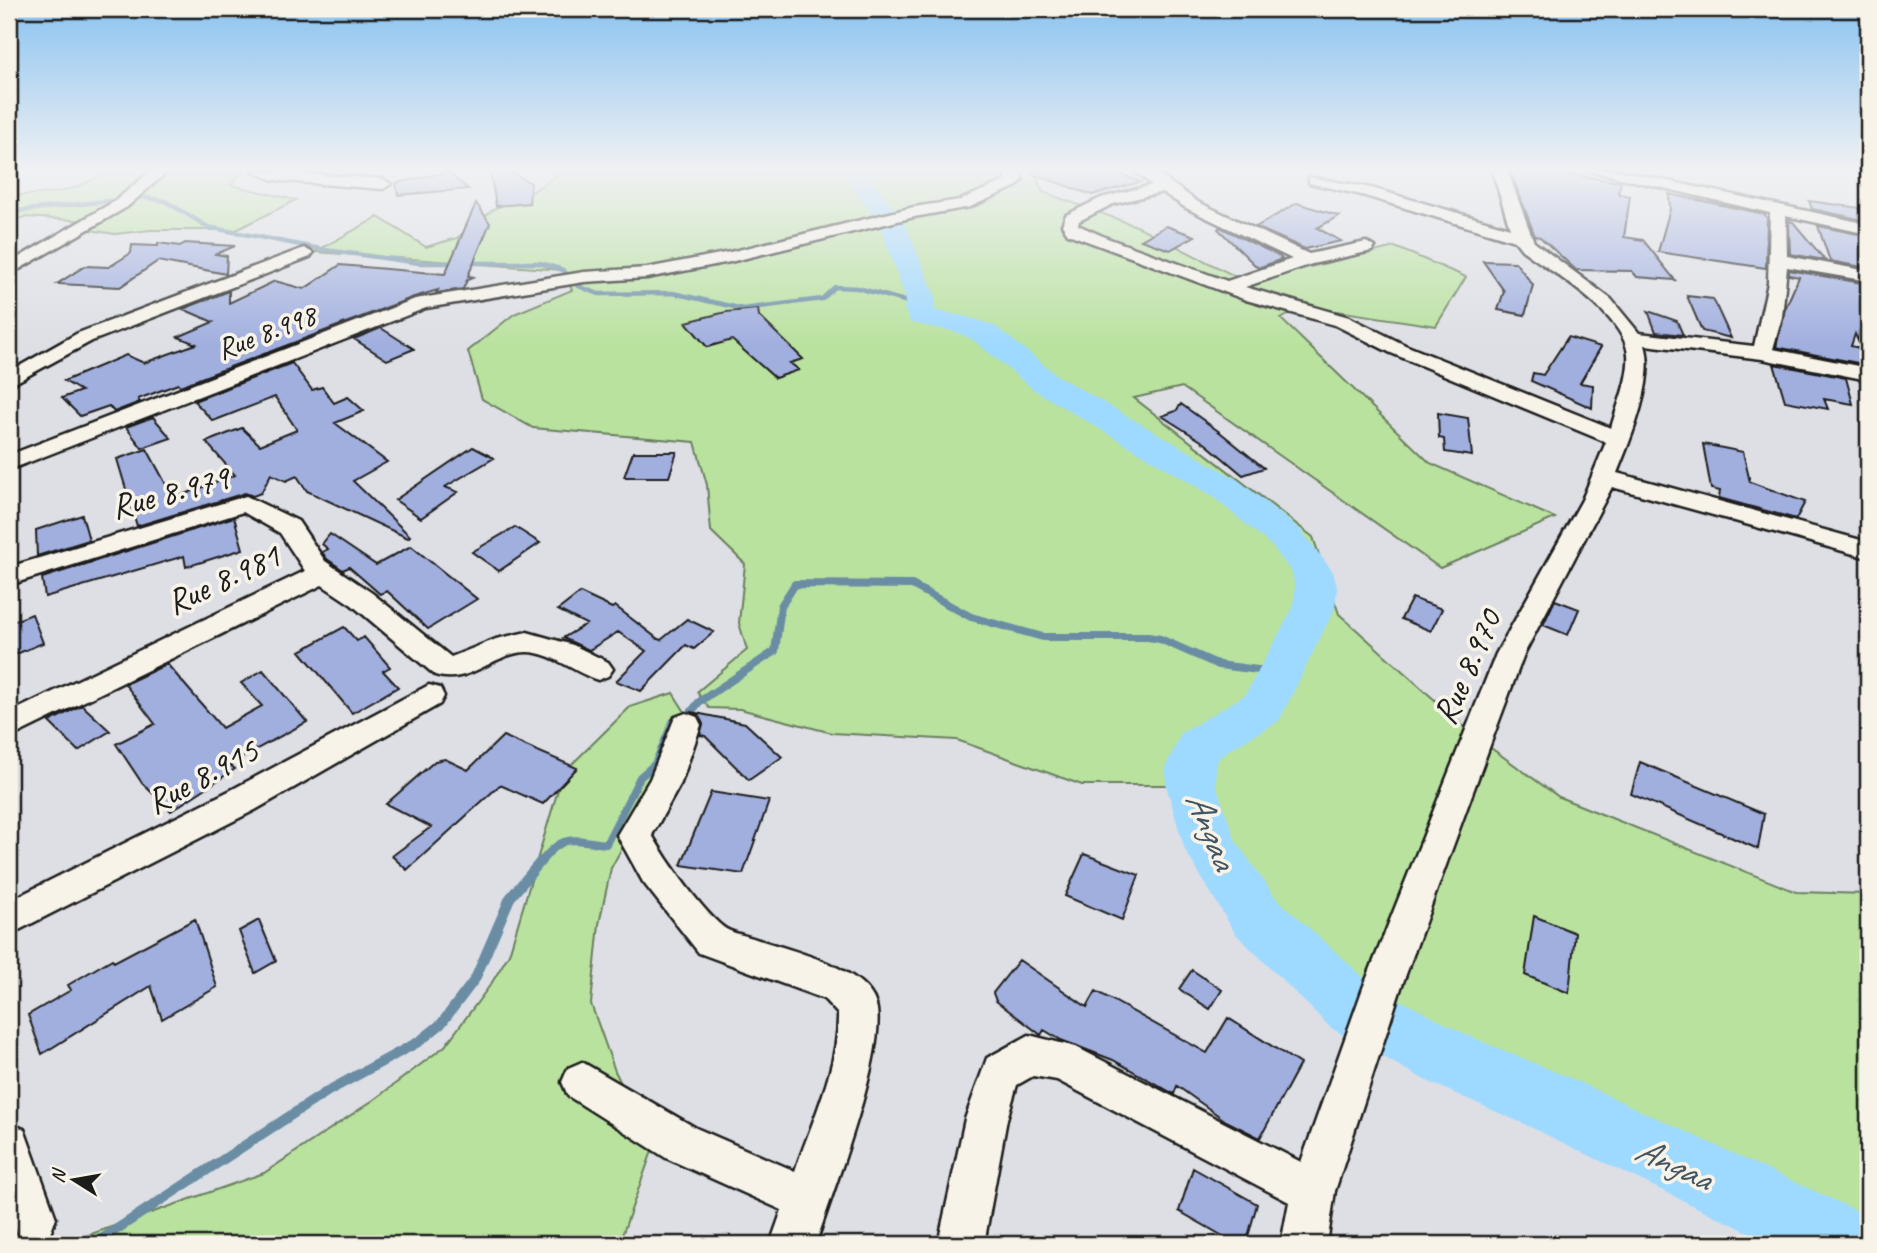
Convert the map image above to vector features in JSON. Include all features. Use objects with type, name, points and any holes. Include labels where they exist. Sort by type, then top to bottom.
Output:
[{"type":"street","points":[[9,270],[79,228]]},
{"type":"street","name":"Rue 8.998","points":[[9,463],[422,303],[551,282],[668,270],[844,228]]},
{"type":"street","points":[[1072,228],[1101,242],[1253,296],[1342,321],[1398,349],[1619,439]]},
{"type":"street","points":[[1241,228],[1307,260]]},
{"type":"street","points":[[1492,228],[1521,237]]},
{"type":"street","points":[[1518,228],[1521,237],[1535,253],[1604,303],[1633,338],[1762,353],[1868,374]]},
{"type":"street","points":[[1762,353],[1774,320],[1778,228]]},
{"type":"street","points":[[1229,286],[1307,260],[1366,247]]},
{"type":"street","points":[[9,380],[85,337],[304,253]]},
{"type":"street","points":[[1778,260],[1868,276]]},
{"type":"street","name":"Rue 8.970","points":[[1304,1244],[1313,1191],[1382,988],[1510,654],[1581,527],[1619,439],[1637,367],[1638,355],[1633,338]]},
{"type":"street","points":[[1604,477],[1868,550]]},
{"type":"street","name":"Rue 8.979","points":[[9,576],[246,503],[295,532],[308,561],[323,573]]},
{"type":"street","name":"Rue 8.981","points":[[9,726],[323,573],[362,599],[440,665],[462,668],[524,641],[537,643],[598,669]]},
{"type":"street","name":"Rue 8.915","points":[[9,919],[231,806],[429,696]]},
{"type":"street","points":[[686,724],[666,783],[634,835],[640,849],[712,941],[838,986],[857,1006],[855,1045],[793,1244]]},
{"type":"street","points":[[961,1244],[986,1119],[1001,1072],[1029,1055],[1062,1061],[1313,1191]]},
{"type":"street","points":[[582,1082],[681,1143],[807,1199]]},
{"type":"street","points":[[9,1144],[34,1218]]},
{"type":"green space","points":[[239,228],[151,230],[115,234],[89,230]]},
{"type":"green space","points":[[357,228],[396,228],[426,247],[457,238],[469,228],[1142,228],[1246,282],[1395,247],[1466,277],[1436,326],[1304,306],[1281,319],[1430,463],[1555,518],[1440,568],[1182,387],[1134,398],[1313,537],[1339,614],[1477,738],[1559,797],[1796,892],[1868,894],[1868,1244],[1849,1244],[1547,1101],[1447,1058],[1352,1007],[1255,915],[1212,850],[1191,785],[1082,785],[957,740],[832,733],[740,709],[709,708],[697,692],[747,650],[739,623],[745,564],[711,531],[707,485],[695,442],[533,428],[482,399],[468,351],[514,314],[572,290],[563,270],[315,252]]},
{"type":"green space","points":[[673,693],[685,712],[669,762],[611,868],[599,924],[591,1004],[615,1071],[653,1148],[619,1244],[63,1244],[264,1173],[375,1099],[445,1046],[491,984],[509,954],[563,773],[630,707]]},
{"type":"building","points":[[465,228],[488,228],[468,276],[475,277],[467,280],[463,289],[436,293],[438,290],[414,297],[180,386],[178,384],[138,399],[140,402],[114,412],[109,406],[80,416],[62,398],[81,391],[64,381],[126,355],[144,363],[196,344],[178,337],[213,322],[183,309],[229,291],[229,303],[275,281],[304,289],[340,265],[445,274]]},
{"type":"building","points":[[1162,228],[1173,228],[1195,236],[1170,250],[1141,240]]},
{"type":"building","points":[[1223,228],[1282,259],[1258,268],[1218,229]]},
{"type":"building","points":[[1259,228],[1318,228],[1341,241],[1305,249]]},
{"type":"building","points":[[1532,228],[1625,228],[1624,237],[1643,240],[1675,280],[1637,277],[1632,271],[1576,270],[1540,237],[1535,236]]},
{"type":"building","points":[[1665,228],[1767,228],[1766,268],[1658,252]]},
{"type":"building","points":[[1789,228],[1798,228],[1825,260],[1790,254]]},
{"type":"building","points":[[1819,228],[1868,236],[1868,264],[1863,262],[1862,267],[1830,261]]},
{"type":"building","points":[[158,243],[180,246],[185,243],[235,246],[216,254],[227,256],[226,274],[158,261],[120,287],[57,284],[85,266],[109,267],[131,253],[132,245],[158,246]]},
{"type":"building","points":[[1483,261],[1515,262],[1533,285],[1525,315],[1498,310],[1504,291]]},
{"type":"building","points":[[1789,270],[1862,283],[1863,309],[1858,341],[1855,334],[1851,346],[1868,350],[1868,365],[1776,347],[1785,309],[1799,277],[1789,275]]},
{"type":"building","points":[[1687,296],[1713,299],[1731,338],[1702,331]]},
{"type":"building","points":[[758,309],[759,316],[803,359],[790,363],[799,370],[775,378],[732,340],[707,347],[686,322],[726,312]]},
{"type":"building","points":[[1648,311],[1677,321],[1683,335],[1656,332]]},
{"type":"building","points":[[381,328],[414,349],[387,360],[354,339]]},
{"type":"building","points":[[1568,337],[1601,347],[1580,383],[1593,385],[1592,408],[1531,381],[1533,373],[1543,375]]},
{"type":"building","points":[[292,363],[312,390],[322,387],[334,403],[348,397],[364,411],[335,423],[387,462],[353,481],[410,536],[408,538],[307,491],[297,476],[286,481],[271,474],[261,493],[253,496],[245,493],[137,526],[117,459],[147,449],[167,486],[175,484],[180,496],[235,475],[206,442],[242,428],[260,445],[297,430],[275,397],[213,421],[194,401]]},
{"type":"building","points":[[1774,364],[1846,378],[1853,404],[1824,399],[1828,409],[1785,401]]},
{"type":"building","points":[[1181,404],[1264,468],[1243,475],[1206,444],[1162,416],[1176,411]]},
{"type":"building","points":[[1438,413],[1468,418],[1472,456],[1445,452],[1444,439],[1439,438]]},
{"type":"building","points":[[153,417],[171,438],[142,448],[126,427]]},
{"type":"building","points":[[1703,444],[1743,452],[1750,482],[1805,502],[1796,519],[1719,498],[1720,491],[1711,489]]},
{"type":"building","points":[[473,447],[494,458],[445,487],[458,492],[421,518],[395,500]]},
{"type":"building","points":[[633,452],[677,452],[669,477],[624,477]]},
{"type":"building","points":[[82,515],[89,540],[37,556],[36,530]]},
{"type":"building","points":[[234,517],[243,549],[186,567],[184,556],[45,597],[42,578]]},
{"type":"building","points":[[515,527],[540,543],[499,571],[472,552]]},
{"type":"building","points":[[330,534],[376,565],[411,546],[477,599],[428,629],[387,591],[380,594],[349,567],[343,570],[327,559],[322,552],[328,549],[322,544]]},
{"type":"building","points":[[580,593],[612,608],[615,606],[661,640],[687,619],[714,632],[694,649],[686,645],[641,691],[616,681],[646,651],[618,632],[589,650],[563,638],[586,624],[558,610]]},
{"type":"building","points":[[1412,598],[1442,609],[1431,631],[1401,619]]},
{"type":"building","points":[[1555,600],[1579,609],[1568,635],[1543,625]]},
{"type":"building","points":[[32,614],[43,643],[9,657],[9,623]]},
{"type":"building","points":[[344,627],[357,641],[364,637],[390,667],[383,671],[398,687],[352,713],[300,651]]},
{"type":"building","points":[[167,664],[222,728],[262,706],[241,683],[263,670],[307,722],[229,764],[235,769],[171,811],[142,783],[116,744],[155,724],[125,684]]},
{"type":"building","points":[[82,705],[110,731],[78,751],[49,722]]},
{"type":"building","points":[[691,712],[745,723],[782,757],[749,780],[705,736],[700,735],[703,724],[699,716]]},
{"type":"building","points":[[503,736],[577,768],[543,804],[500,785],[407,870],[392,856],[431,827],[386,804],[435,761],[445,759],[468,770]]},
{"type":"building","points":[[1640,762],[1764,814],[1758,849],[1631,794]]},
{"type":"building","points":[[711,792],[769,801],[743,874],[681,865]]},
{"type":"building","points":[[1084,854],[1139,875],[1122,920],[1065,896]]},
{"type":"building","points":[[1534,916],[1575,933],[1569,993],[1525,975]]},
{"type":"building","points":[[195,919],[217,987],[162,1019],[151,986],[42,1054],[28,1015],[71,990],[68,985],[112,959],[114,962]]},
{"type":"building","points":[[259,920],[276,961],[255,973],[239,931]]},
{"type":"building","points":[[1019,960],[1087,1007],[1096,991],[1207,1053],[1228,1018],[1300,1064],[1260,1138],[1226,1121],[1177,1086],[1174,1094],[1113,1060],[1061,1040],[1044,1030],[1041,1035],[996,1001],[993,993]]},
{"type":"building","points":[[1192,970],[1222,990],[1210,1009],[1179,989]]},
{"type":"building","points":[[1193,1168],[1257,1204],[1246,1244],[1237,1244],[1179,1211]]},
{"type":"waterway","points":[[216,228],[326,250],[419,263],[540,263],[563,270],[578,286],[599,294],[673,293],[743,309],[822,299],[835,287],[858,288],[919,305]]},
{"type":"waterway","name":"Angaa","points":[[894,228],[921,298],[919,309],[922,317],[977,329],[1046,383],[1225,488],[1258,512],[1287,539],[1312,572],[1316,587],[1314,608],[1262,708],[1198,747],[1191,766],[1191,785],[1212,850],[1255,915],[1352,1007],[1447,1058],[1547,1101],[1849,1244]]},
{"type":"waterway","points":[[540,863],[555,847],[568,841],[606,844],[640,777],[655,764],[673,722],[689,715],[699,702],[775,651],[781,606],[795,584],[912,585],[971,617],[1043,637],[1148,637],[1160,639],[1219,665],[1282,673]]},
{"type":"waterway","points":[[94,1244],[328,1091],[420,1041],[441,1024],[475,979],[510,898],[541,861]]}]
